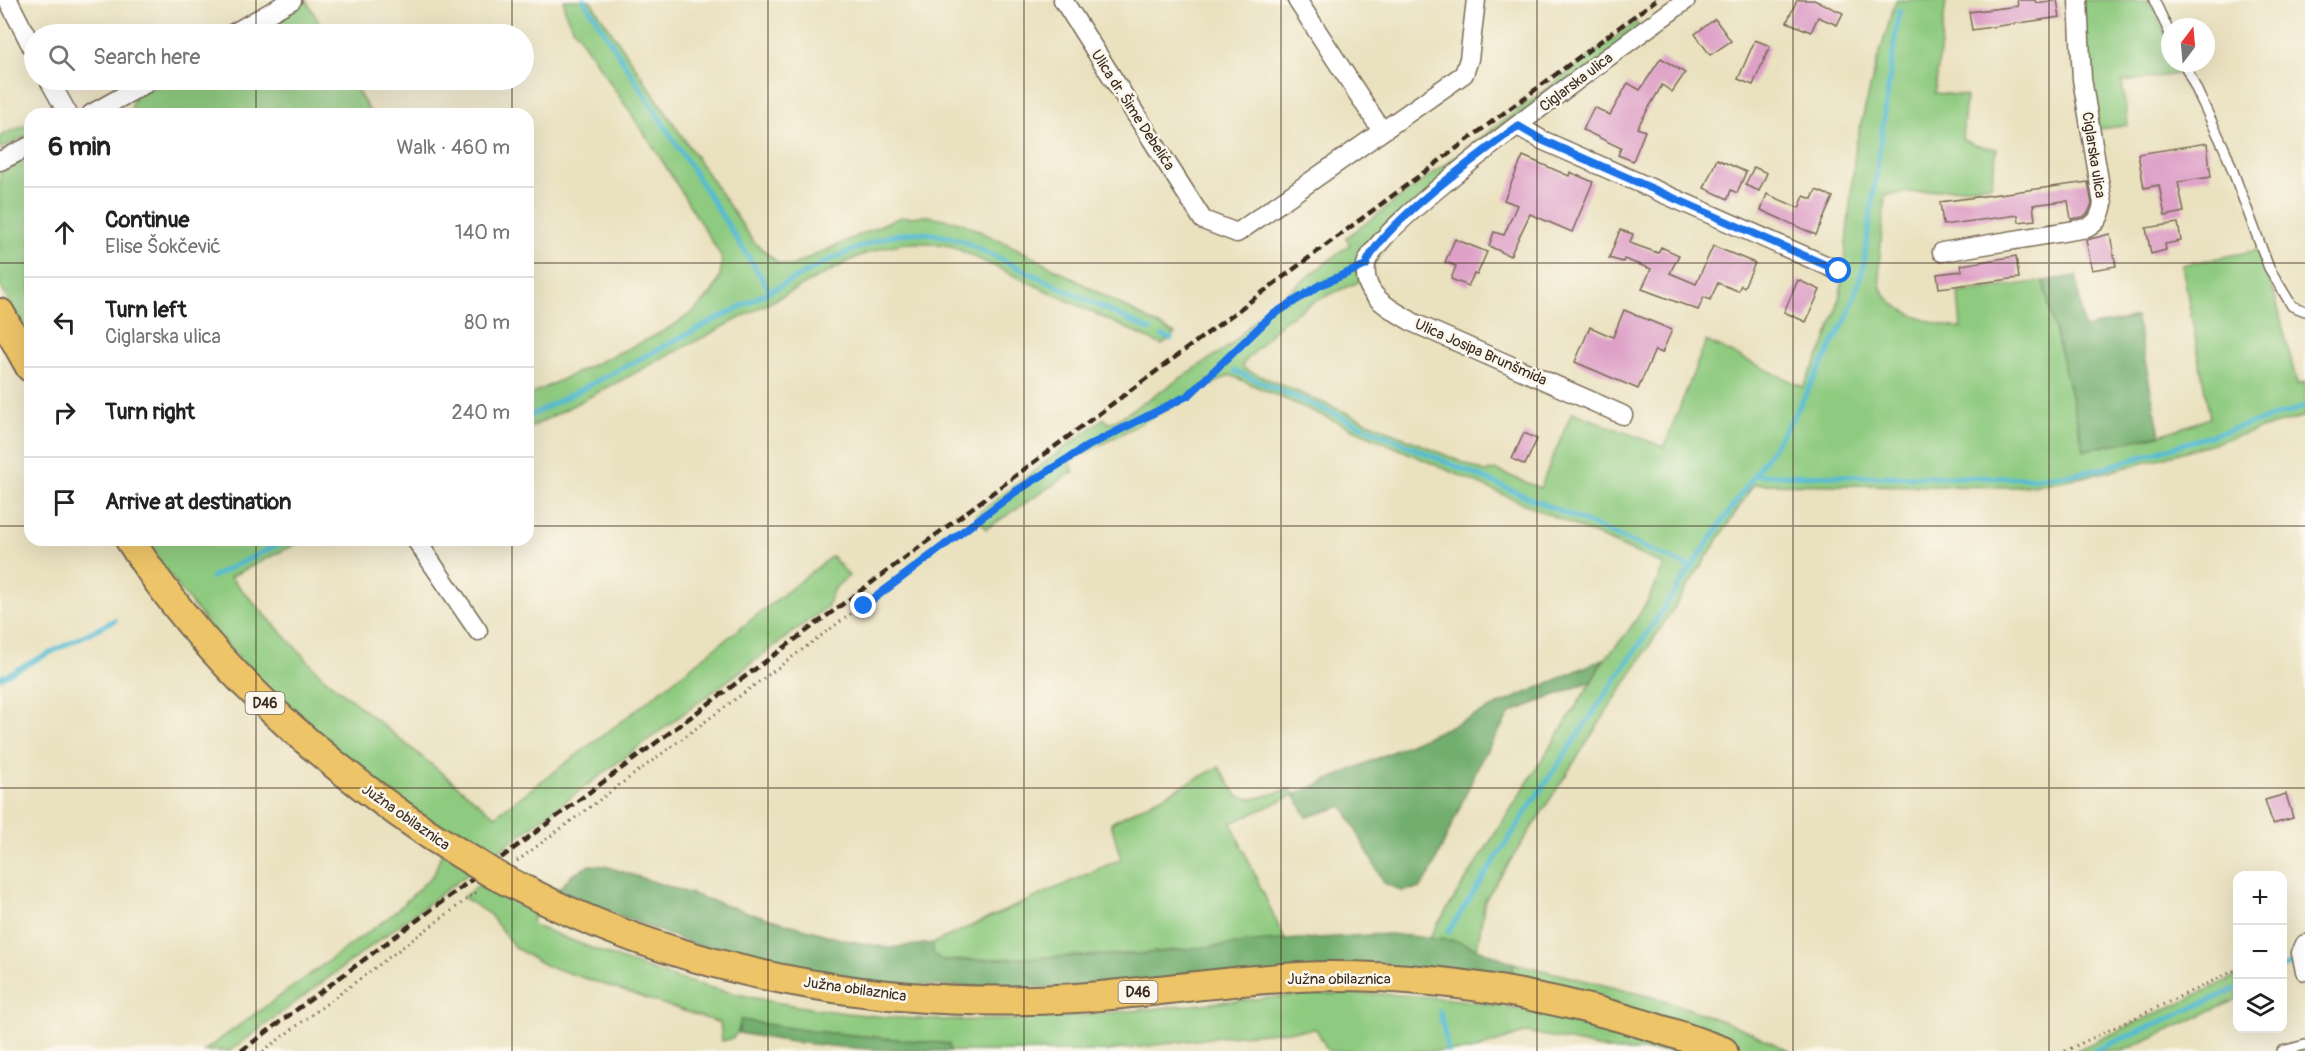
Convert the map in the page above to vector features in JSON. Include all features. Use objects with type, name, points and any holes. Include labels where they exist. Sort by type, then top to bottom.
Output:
[{"type":"main road","points":[[0,313],[24,356]]},
{"type":"main road","name":"Južna obilaznica","points":[[134,546],[173,600],[256,696],[306,742],[353,780],[430,835],[495,875],[597,925],[709,962],[832,988],[908,997],[989,1001],[1074,998],[1334,976],[1425,981],[1473,986],[1579,1005],[1629,1018],[1723,1051]]},
{"type":"street","points":[[8,0],[24,31]]},
{"type":"street","points":[[250,24],[292,0]]},
{"type":"street","name":"Ulica dr. Šime Debelića","points":[[1063,0],[1203,219],[1237,233],[1382,131]]},
{"type":"street","points":[[1297,0],[1382,131],[1464,74],[1469,59],[1476,0]]},
{"type":"street","name":"Ciglarska ulica","points":[[1366,265],[1370,252],[1390,231],[1462,168],[1686,0]]},
{"type":"street","name":"Ciglarska ulica","points":[[1942,252],[2087,228],[2096,223],[2101,216],[2103,204],[2082,79],[2078,0]]},
{"type":"street","points":[[55,90],[65,108]]},
{"type":"street","points":[[118,108],[140,90]]},
{"type":"street","points":[[1518,126],[1551,144],[1839,271]]},
{"type":"street","points":[[0,161],[24,149]]},
{"type":"street","name":"Ulica Josipa Brunšmida","points":[[1366,265],[1368,284],[1373,296],[1414,323],[1623,415]]},
{"type":"street","points":[[420,546],[478,631]]},
{"type":"street","points":[[2305,944],[2301,953],[2305,971]]},
{"type":"lane","points":[[2154,0],[2162,18]]},
{"type":"lane","points":[[2188,72],[2225,150],[2269,268],[2292,306],[2305,311]]},
{"type":"lane","points":[[2282,1051],[2305,1045]]},
{"type":"path","points":[[513,864],[1015,492],[1088,446],[1189,395],[1271,316],[1320,285],[1366,265]]},
{"type":"path","points":[[263,1051],[484,886]]},
{"type":"path","points":[[2065,1051],[2233,971]]},
{"type":"green space","points":[[306,0],[320,24],[263,24]]},
{"type":"green space","points":[[564,0],[590,0],[753,241],[778,263],[791,266],[902,217],[929,216],[960,222],[1020,250],[1175,334],[1162,345],[951,246],[925,243],[903,244],[881,248],[857,257],[534,426],[534,393],[646,340],[683,319],[700,306],[713,291],[720,274],[721,256],[658,154],[570,23],[565,12]]},
{"type":"green space","points":[[1896,0],[1946,0],[1935,93],[1966,96],[1962,139],[1975,145],[1997,149],[1991,185],[1885,195],[1879,275],[1884,294],[1902,309],[1914,315],[1939,324],[1961,328],[1958,293],[2043,281],[2085,450],[2160,435],[2210,418],[2182,265],[2258,250],[2275,296],[2297,384],[2305,382],[2305,416],[2125,468],[2014,487],[1754,484],[1485,900],[1477,949],[1457,941],[1429,938],[1599,668],[1640,613],[1664,565],[1230,375],[1069,462],[1074,471],[986,529],[976,515],[1104,418],[1108,423],[1117,420],[1231,345],[1260,314],[1350,244],[1346,238],[1636,22],[1641,29],[1430,189],[1361,281],[1315,301],[1283,321],[1243,364],[1244,369],[1485,472],[1496,470],[1540,488],[1572,412],[1664,447],[1706,341],[1803,387],[1822,350],[1836,312],[1842,285],[1856,144],[1875,68]]},
{"type":"green space","points":[[2081,0],[2149,0],[2161,25],[2161,72],[2184,73],[2122,82],[2128,125],[2093,130]]},
{"type":"green space","points":[[147,90],[357,90],[368,108],[131,108],[134,97]]},
{"type":"green space","points":[[24,126],[24,137],[0,149],[0,136]]},
{"type":"green space","points":[[24,158],[24,329],[0,285],[0,172]]},
{"type":"green space","points":[[2076,276],[2084,328],[2136,317],[2160,435],[2084,450],[2043,281]]},
{"type":"green space","points":[[148,546],[292,546],[230,577],[321,675],[495,816],[626,718],[832,556],[849,576],[830,596],[828,606],[230,1051],[204,1051],[393,914],[434,874],[449,832],[384,787],[321,737],[235,654],[183,593]]},
{"type":"green space","points":[[1603,659],[1592,681],[1510,713],[1481,760],[1430,874],[1420,888],[1401,891],[1384,883],[1343,806],[1307,817],[1294,795]]},
{"type":"green space","points":[[1219,767],[1237,796],[1253,799],[1291,789],[1294,795],[1231,823],[1285,940],[1138,954],[942,961],[933,953],[933,943],[1121,859],[1111,823]]},
{"type":"green space","points":[[590,865],[605,866],[750,913],[844,940],[889,948],[933,943],[933,953],[942,961],[1138,954],[1266,941],[1390,934],[1457,941],[1514,963],[1509,982],[1086,988],[884,985],[809,974],[695,945],[557,891],[573,874]]},
{"type":"green space","points":[[505,866],[557,891],[532,920],[533,925],[673,977],[724,991],[788,1004],[885,1017],[994,1020],[1083,1015],[1307,995],[1388,994],[1468,1001],[1548,1014],[1682,1051],[1617,1051],[1527,1032],[1470,1051],[1328,1051],[1316,1029],[1228,1036],[1106,1051],[950,1051],[949,1044],[809,1031],[741,1020],[736,1035],[722,1041],[720,1023],[545,965],[515,948],[490,915],[463,897]]},
{"type":"green space","points":[[1514,963],[1664,1000],[1739,1027],[1790,1051],[1745,1051],[1683,1029],[1509,982]]},
{"type":"green space","points":[[2233,978],[2233,1001],[2123,1051],[2075,1051]]},
{"type":"green space","points":[[740,1020],[809,1031],[949,1044],[950,1051],[870,1049],[791,1042],[739,1033]]},
{"type":"building","points":[[1797,0],[1814,0],[1843,13],[1837,25],[1818,17],[1811,32],[1787,22]]},
{"type":"building","points":[[2017,0],[2035,0],[2036,3],[2057,0],[2060,17],[1972,30],[1969,12],[2018,6]]},
{"type":"building","points":[[1715,19],[1731,41],[1710,55],[1695,34]]},
{"type":"building","points":[[1755,40],[1770,46],[1753,85],[1738,79]]},
{"type":"building","points":[[1661,58],[1685,73],[1672,92],[1662,85],[1637,128],[1645,131],[1633,161],[1618,155],[1621,148],[1583,130],[1594,107],[1610,115],[1628,83],[1640,90]]},
{"type":"building","points":[[2207,143],[2211,177],[2178,182],[2184,212],[2165,216],[2159,185],[2144,188],[2138,154]]},
{"type":"building","points":[[1523,156],[1569,176],[1570,172],[1593,182],[1572,232],[1530,214],[1510,256],[1489,246],[1494,232],[1504,235],[1517,205],[1504,200]]},
{"type":"building","points":[[1717,159],[1746,172],[1737,193],[1731,190],[1728,199],[1704,188]]},
{"type":"building","points":[[1754,167],[1767,173],[1759,191],[1745,185]]},
{"type":"building","points":[[2088,182],[2092,204],[2088,213],[2083,217],[2071,219],[2068,201],[2064,201],[2033,205],[2035,220],[2019,222],[2018,215],[1943,225],[1940,202]]},
{"type":"building","points":[[1816,190],[1833,197],[1816,235],[1761,210],[1767,194],[1799,208],[1804,196],[1812,199]]},
{"type":"building","points":[[2178,223],[2181,241],[2165,244],[2166,250],[2151,254],[2146,228]]},
{"type":"building","points":[[1620,230],[1633,234],[1630,243],[1658,253],[1661,247],[1679,255],[1670,273],[1696,284],[1713,246],[1755,263],[1744,287],[1741,285],[1738,291],[1718,283],[1710,300],[1704,297],[1698,310],[1642,289],[1651,269],[1624,259],[1623,262],[1609,258]]},
{"type":"building","points":[[2110,234],[2116,266],[2092,270],[2086,240]]},
{"type":"building","points":[[1455,239],[1487,252],[1477,275],[1474,274],[1468,286],[1451,279],[1456,266],[1445,262]]},
{"type":"building","points":[[2016,256],[2019,278],[1939,288],[1937,274],[1962,271],[1961,265]]},
{"type":"building","points":[[1798,280],[1820,290],[1806,322],[1784,312]]},
{"type":"building","points":[[1624,310],[1672,330],[1662,353],[1655,350],[1638,389],[1575,362],[1590,327],[1613,337]]},
{"type":"building","points":[[1524,433],[1537,439],[1525,465],[1512,459]]},
{"type":"building","points":[[2286,794],[2293,818],[2273,824],[2265,800]]},
{"type":"waterway","points":[[584,0],[770,291]]},
{"type":"waterway","points":[[1448,932],[1538,794],[1794,416],[1849,314],[1863,269],[1899,10]]},
{"type":"waterway","points":[[534,414],[836,257],[883,238],[909,233],[940,235],[960,240],[1150,330]]},
{"type":"waterway","points":[[1163,336],[1171,339]]},
{"type":"waterway","points":[[1235,371],[1692,568]]},
{"type":"waterway","points":[[1755,475],[2032,478],[2074,474],[2104,468],[2305,407]]},
{"type":"waterway","points":[[212,577],[275,546]]},
{"type":"waterway","points":[[0,678],[115,620]]},
{"type":"waterway","points":[[2287,966],[2295,963]]},
{"type":"waterway","points":[[2094,1051],[2233,990]]},
{"type":"waterway","points":[[1440,1011],[1448,1051]]},
{"type":"railway","points":[[241,1051],[1656,0]]},
{"type":"route","points":[[864,606],[1015,492],[1088,446],[1189,395],[1271,316],[1320,285],[1366,265],[1370,252],[1396,225],[1462,168],[1518,126],[1542,140],[1839,271]]}]
